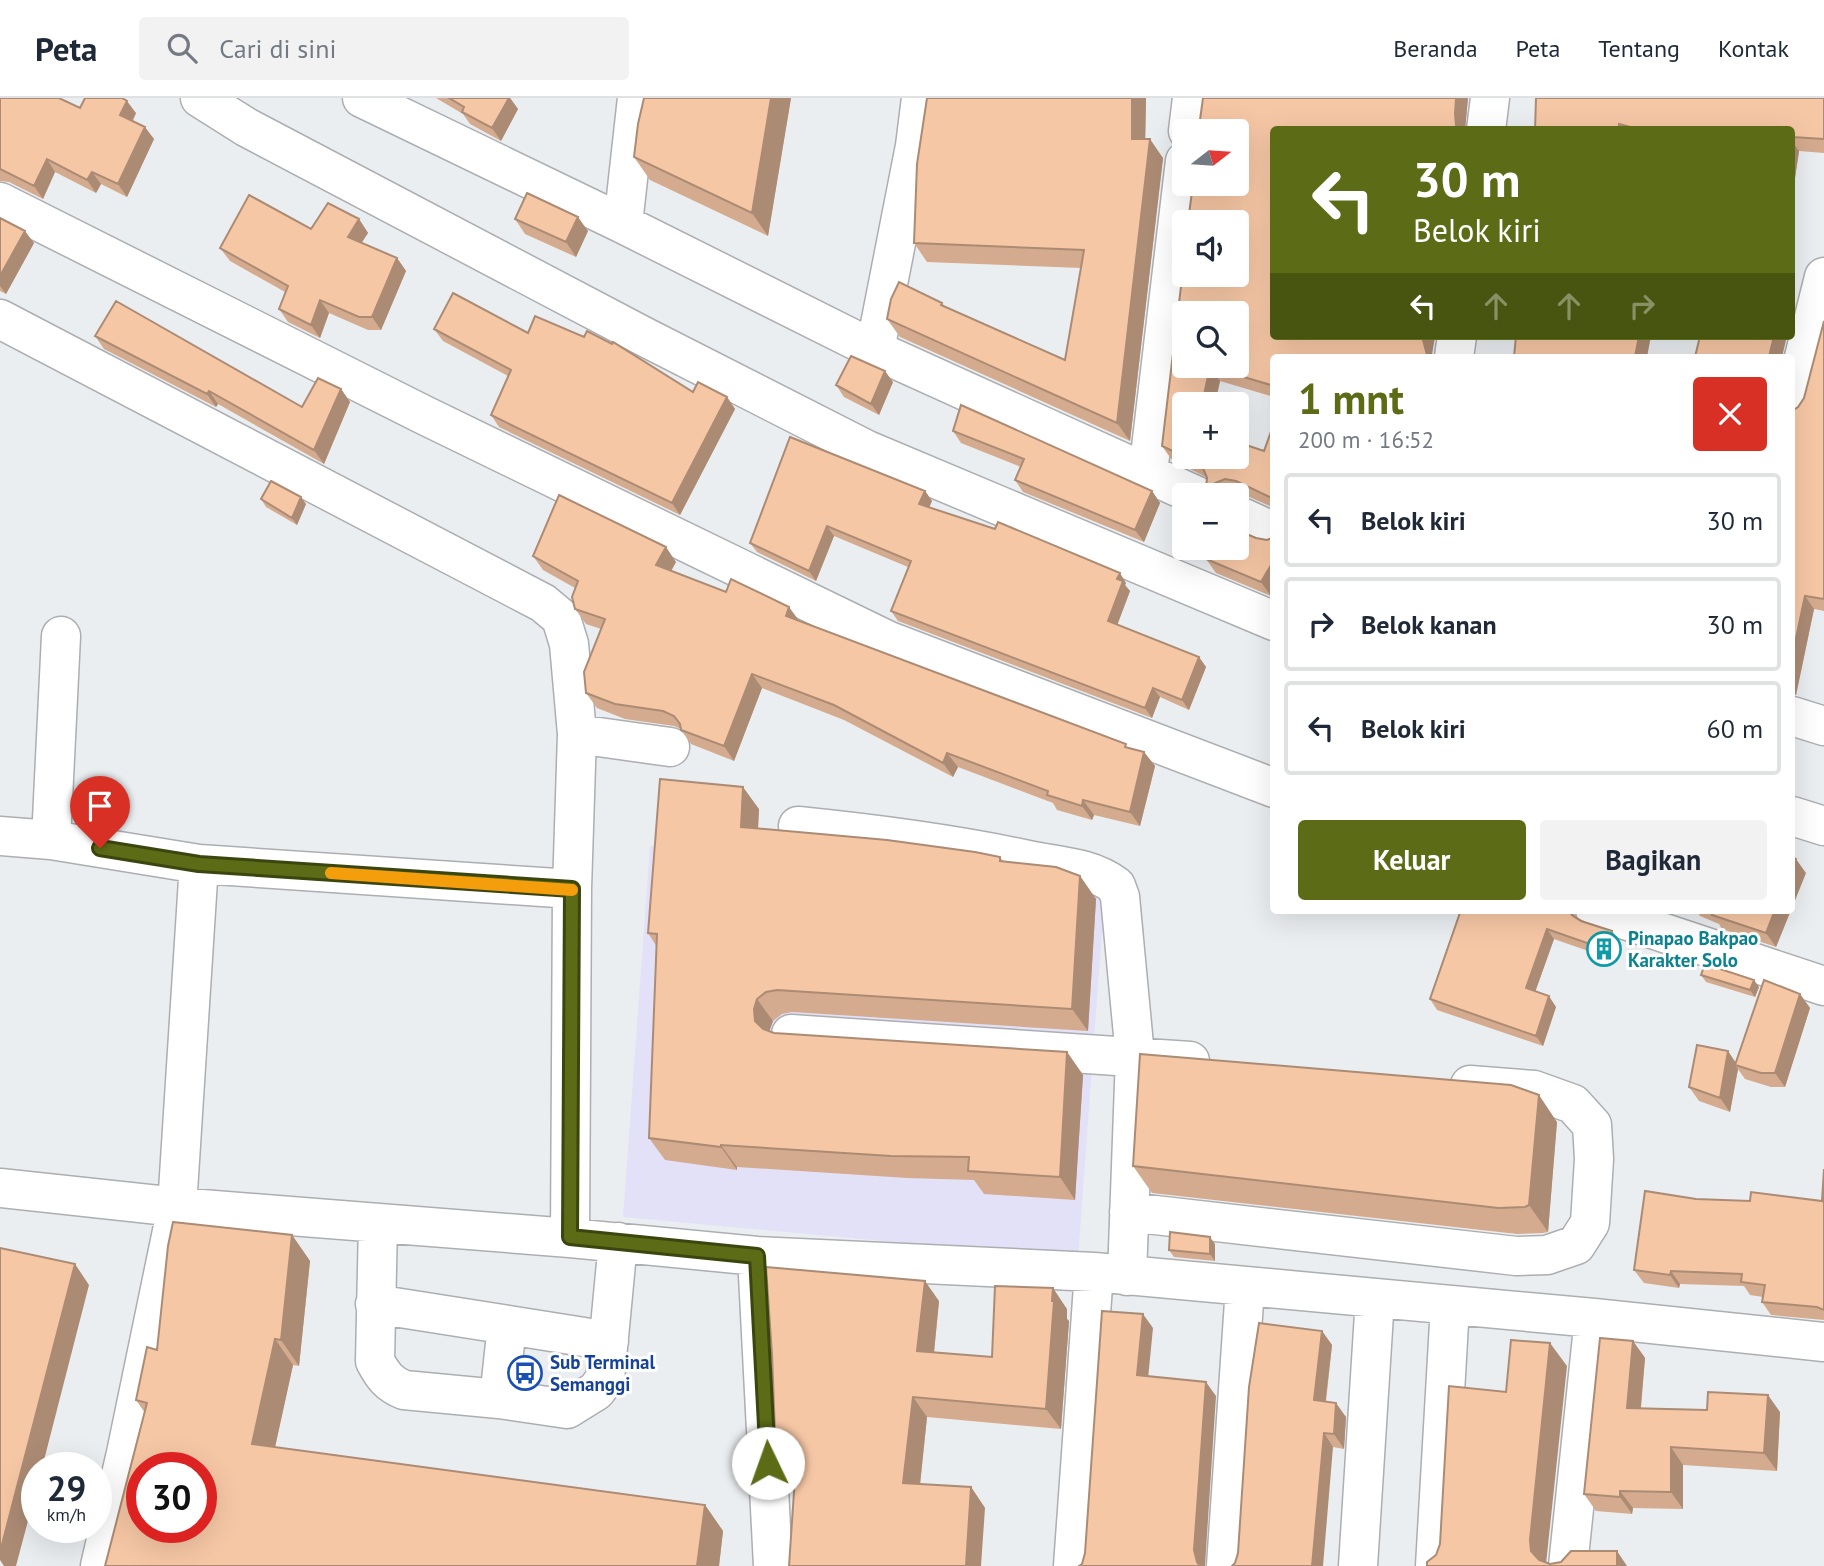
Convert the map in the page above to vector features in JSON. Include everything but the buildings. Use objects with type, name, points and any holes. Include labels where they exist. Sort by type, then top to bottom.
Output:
[{"type":"street","points":[[200,98],[246,127],[643,336],[867,450],[1270,619]]},
{"type":"street","points":[[362,98],[875,350],[1172,484]]},
{"type":"street","points":[[623,224],[638,98]]},
{"type":"street","points":[[875,350],[915,146],[921,98]]},
{"type":"street","points":[[1189,119],[1192,98]]},
{"type":"street","points":[[1486,126],[1490,98]]},
{"type":"street","points":[[1148,473],[1181,196]]},
{"type":"street","points":[[0,202],[424,415],[890,641],[1270,786]]},
{"type":"street","points":[[1795,393],[1824,277]]},
{"type":"street","points":[[0,319],[542,603],[561,618],[569,644],[577,734],[572,889],[570,1237]]},
{"type":"street","points":[[1249,521],[1270,530]]},
{"type":"street","points":[[51,840],[61,636]]},
{"type":"street","points":[[1795,717],[1824,726]]},
{"type":"street","points":[[577,734],[670,747]]},
{"type":"street","points":[[1795,817],[1824,826]]},
{"type":"street","points":[[798,826],[965,846],[1091,873],[1109,881],[1115,886],[1120,897],[1135,1056],[1129,1212],[1110,1274],[1073,1566]]},
{"type":"street","points":[[0,836],[51,840],[199,864],[572,889]]},
{"type":"street","points":[[100,1566],[177,1207],[199,864]]},
{"type":"street","points":[[1607,914],[1824,986]]},
{"type":"street","points":[[790,1034],[1217,1063]]},
{"type":"street","points":[[1129,1212],[1516,1256],[1547,1255],[1576,1245],[1590,1223],[1594,1159],[1592,1125],[1573,1104],[1534,1090],[1438,1082]]},
{"type":"street","points":[[0,1188],[177,1207],[570,1237],[757,1256],[1110,1274],[1824,1342]]},
{"type":"street","points":[[378,1223],[375,1361],[391,1385],[404,1390],[567,1409],[596,1391],[605,1378],[618,1242]]},
{"type":"street","points":[[757,1256],[774,1566]]},
{"type":"street","points":[[1226,1566],[1245,1287]]},
{"type":"street","points":[[1358,1566],[1375,1298]]},
{"type":"street","points":[[375,1304],[609,1341]]},
{"type":"street","points":[[1435,1566],[1450,1306]]},
{"type":"street","points":[[1568,1566],[1594,1318]]},
{"type":"street","points":[[499,1399],[507,1325]]},
{"type":"shaded area","points":[[650,846],[1105,890],[1078,1259],[623,1217]]},
{"type":"slow traffic","points":[[331,873],[572,890]]},
{"type":"place","name":"Pinapao Bakpao Karakter Solo","points":[[1604,949]]},
{"type":"place","name":"Sub Terminal Semanggi","points":[[525,1373]]},
{"type":"route","points":[[100,848],[199,864],[572,889],[570,1237],[757,1256],[768,1463]]}]
